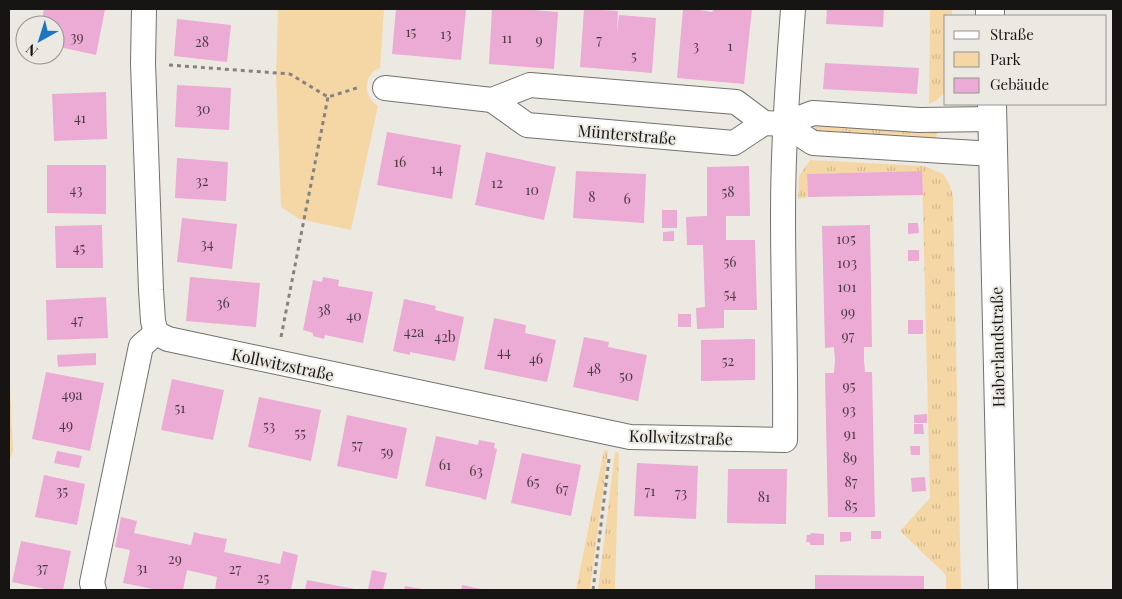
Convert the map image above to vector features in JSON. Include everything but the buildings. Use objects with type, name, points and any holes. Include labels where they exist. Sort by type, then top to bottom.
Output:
[{"type":"street","points":[[94,590],[92,583],[141,346],[156,333],[153,321],[151,290],[143,63],[144,9]]},
{"type":"street","name":"Kollwitzstraße","points":[[156,333],[168,339],[612,433],[630,436],[785,440],[783,212],[774,123],[793,9]]},
{"type":"street","name":"Münterstraße","points":[[385,88],[492,100],[530,85],[736,102],[813,143],[993,154]]},
{"type":"street","name":"Münterstraße","points":[[492,100],[527,125],[734,143],[774,123],[813,113],[919,120],[992,111]]},
{"type":"street","name":"Haberlandstraße","points":[[992,111],[1003,590]]},
{"type":"path","points":[[143,63],[290,74],[328,96],[365,86],[385,88]]},
{"type":"path","points":[[276,362],[328,96]]},
{"type":"path","points":[[593,590],[612,433]]},
{"type":"green space","points":[[278,9],[384,9],[380,68],[370,75],[367,86],[370,97],[378,106],[351,230],[299,219],[281,207],[276,77]]},
{"type":"green space","points":[[930,9],[952,9],[952,15],[944,15],[944,93],[937,100],[929,104]]},
{"type":"green space","points":[[816,123],[937,128],[936,143],[814,132]]},
{"type":"green space","points":[[810,160],[924,166],[943,174],[949,183],[953,196],[961,590],[946,590],[946,575],[900,531],[930,498],[922,171],[807,174],[808,197],[798,199],[799,176]]},
{"type":"green space","points":[[9,366],[13,451],[9,461]]},
{"type":"green space","points":[[604,450],[608,451],[590,590],[576,590]]},
{"type":"green space","points":[[615,452],[619,453],[615,590],[598,590]]}]
